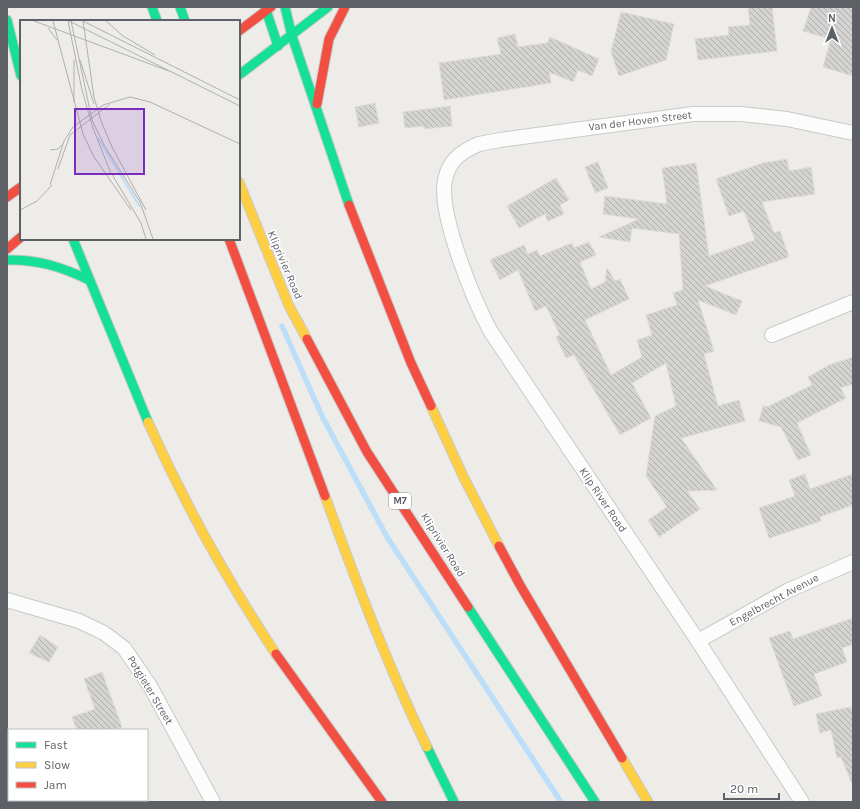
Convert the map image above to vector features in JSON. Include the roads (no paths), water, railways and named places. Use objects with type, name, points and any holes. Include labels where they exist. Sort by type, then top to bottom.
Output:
[{"type":"main road","points":[[152,7],[157,20]]},
{"type":"main road","points":[[180,7],[184,20]]},
{"type":"main road","points":[[284,7],[292,36],[356,226],[383,297],[462,476],[520,585],[648,802]]},
{"type":"main road","points":[[240,74],[328,7]]},
{"type":"main road","points":[[316,109],[329,39],[345,7]]},
{"type":"main road","points":[[240,30],[267,8],[278,46]]},
{"type":"main road","points":[[7,20],[20,72]]},
{"type":"main road","name":"Kliprivier Road","points":[[240,184],[289,306],[367,452],[595,802]]},
{"type":"main road","points":[[7,197],[20,188]]},
{"type":"main road","points":[[7,249],[20,238]]},
{"type":"main road","points":[[73,240],[146,415],[190,512],[241,601],[287,670],[382,802]]},
{"type":"main road","points":[[230,240],[381,647],[400,692],[454,802]]},
{"type":"main road","points":[[7,260],[43,261],[89,280]]},
{"type":"street","name":"Van der Hoven Street","points":[[445,180],[458,154],[479,144],[670,116],[714,113],[741,114],[812,123],[853,133]]},
{"type":"street","name":"Klip River Road","points":[[445,180],[446,205],[466,276],[478,309],[491,332],[698,641],[802,802]]},
{"type":"street","points":[[772,335],[853,302]]},
{"type":"street","name":"Engelbrecht Avenue","points":[[698,641],[787,591],[853,562]]},
{"type":"street","name":"Potgieter Street","points":[[7,600],[78,621],[104,633],[124,648],[150,686],[213,802]]},
{"type":"waterway","points":[[282,326],[322,416],[387,537],[561,802]]}]
